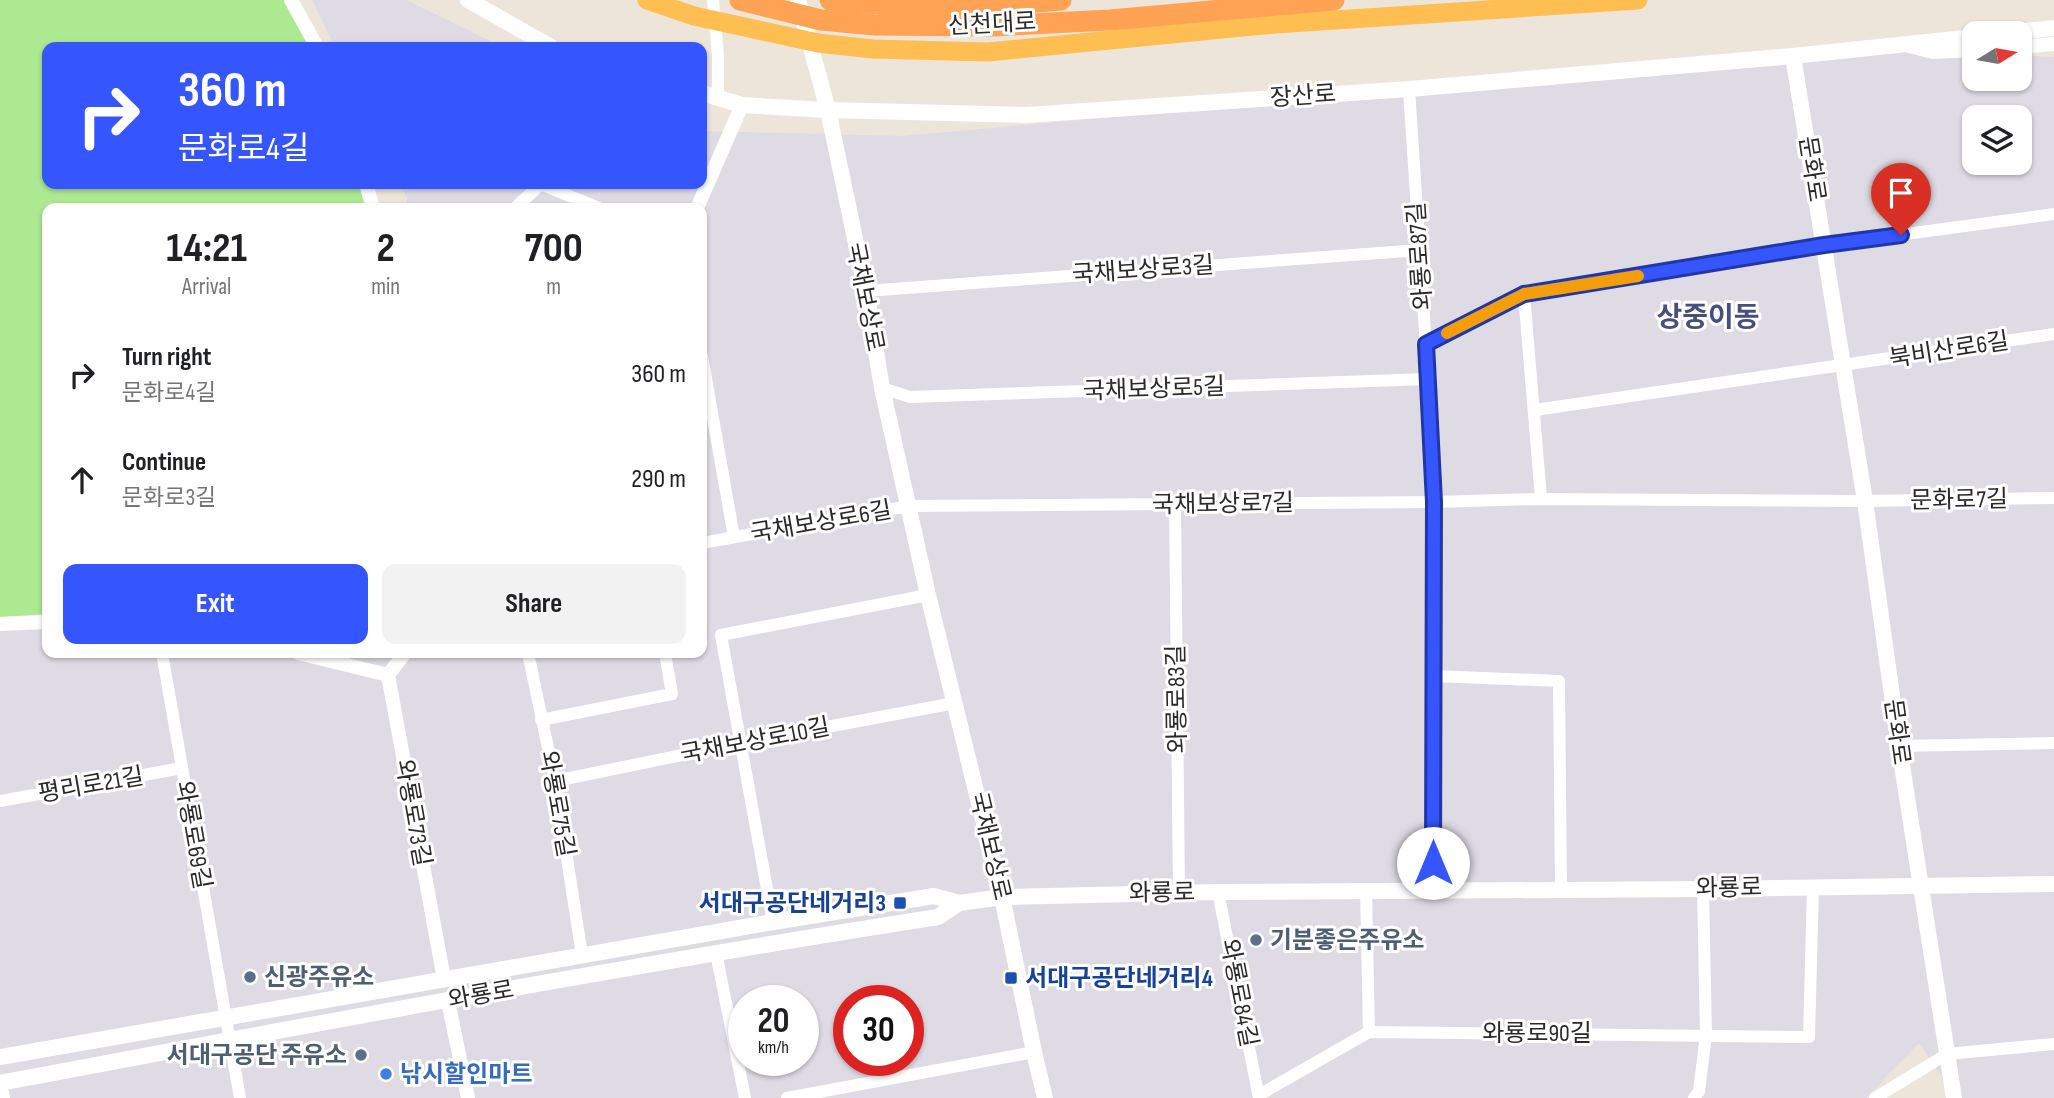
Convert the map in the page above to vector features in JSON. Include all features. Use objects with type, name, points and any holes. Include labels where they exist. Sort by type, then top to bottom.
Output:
[{"type":"highway","name":"신천대로","points":[[647,0],[694,16],[818,43],[988,52],[1275,24],[1638,0]]},
{"type":"highway","points":[[740,0],[821,20],[1060,0]]},
{"type":"highway","points":[[830,0],[876,15],[992,26],[1334,0]]},
{"type":"main road","points":[[468,0],[542,42]]},
{"type":"main road","name":"국채보상로","points":[[799,0],[828,110],[866,291],[882,388],[928,595],[1002,897],[1045,1098]]},
{"type":"main road","points":[[2032,30],[2054,28]]},
{"type":"main road","name":"장산로","points":[[710,96],[741,105],[1026,115],[1409,89],[1793,56],[1962,38]]},
{"type":"main road","name":"문화로","points":[[1793,56],[1865,501],[1899,746],[1954,1098]]},
{"type":"main road","name":"와룡로","points":[[0,1056],[934,896],[959,903],[1002,897],[1218,892],[2054,884]]},
{"type":"main road","name":"와룡로","points":[[0,1083],[228,1039],[716,953],[938,917],[959,903]]},
{"type":"street","points":[[291,0],[314,42]]},
{"type":"street","points":[[710,96],[718,55],[713,0]]},
{"type":"street","name":"장산로","points":[[1904,44],[1933,52],[1962,51]]},
{"type":"street","points":[[2032,46],[2054,44]]},
{"type":"street","name":"와룡로87길","points":[[1409,89],[1434,502],[1433,890]]},
{"type":"street","points":[[707,185],[741,105]]},
{"type":"street","points":[[520,203],[536,189]]},
{"type":"street","points":[[553,189],[587,203]]},
{"type":"street","points":[[1426,344],[1524,294],[1824,245],[2054,214]]},
{"type":"street","name":"국채보상로3길","points":[[866,291],[1420,250]]},
{"type":"street","points":[[1524,294],[1535,410],[1541,498],[1538,499]]},
{"type":"street","name":"북비산로6길","points":[[1844,366],[2054,334]]},
{"type":"street","points":[[1535,410],[1844,366]]},
{"type":"street","name":"국채보상로5길","points":[[882,388],[910,397],[1428,379]]},
{"type":"street","name":"국채보상로6길","points":[[707,384],[734,537]]},
{"type":"street","name":"문화로7길","points":[[1865,501],[2054,498]]},
{"type":"street","name":"국채보상로7길","points":[[909,506],[1538,499],[1865,501]]},
{"type":"street","name":"와룡로83길","points":[[1175,505],[1179,893]]},
{"type":"street","name":"국채보상로6길","points":[[707,542],[909,506]]},
{"type":"street","points":[[772,922],[721,635],[928,595]]},
{"type":"street","points":[[0,624],[42,622]]},
{"type":"street","name":"와룡로69길","points":[[163,658],[240,1098]]},
{"type":"street","points":[[318,658],[388,675],[401,658]]},
{"type":"street","name":"와룡로75길","points":[[529,658],[555,781],[582,955]]},
{"type":"street","points":[[541,720],[672,694],[667,658]]},
{"type":"street","name":"와룡로73길","points":[[388,675],[444,979]]},
{"type":"street","points":[[1434,676],[1559,681],[1561,888]]},
{"type":"street","name":"국채보상로10길","points":[[555,781],[955,703]]},
{"type":"street","points":[[1899,746],[2054,743]]},
{"type":"street","name":"평리로21길","points":[[0,802],[182,768]]},
{"type":"street","name":"와룡로90길","points":[[1369,1032],[1809,1037],[1813,887]]},
{"type":"street","points":[[1694,1098],[1699,1091],[1706,1035],[1703,889]]},
{"type":"street","points":[[1366,890],[1369,1032]]},
{"type":"street","name":"와룡로84길","points":[[1218,892],[1259,1096],[1369,1032]]},
{"type":"street","points":[[716,953],[745,1098]]},
{"type":"street","points":[[448,1001],[468,1098]]},
{"type":"street","points":[[1875,1098],[1947,1054],[2054,1044]]},
{"type":"street","points":[[787,1098],[1034,1052]]},
{"type":"street","points":[[0,1083],[4,1098]]},
{"type":"shaded area","points":[[312,0],[407,0],[492,42],[333,42]]},
{"type":"shaded area","points":[[1884,46],[1962,51],[1962,91],[2032,91],[2032,56],[2054,57],[2054,1098],[1956,1098],[1919,1043],[1866,1098],[0,1098],[0,626],[42,625],[42,658],[707,658],[707,203],[406,203],[402,189],[707,189],[707,131],[903,136]]},
{"type":"green space","points":[[0,0],[285,0],[308,42],[42,42],[42,189],[362,189],[366,203],[42,203],[42,614],[0,617]]},
{"type":"slow traffic","points":[[1447,333],[1524,294],[1638,276]]},
{"type":"place","name":"서대구공단네거리3","points":[[900,903]]},
{"type":"place","name":"기분좋은주유소","points":[[1256,940]]},
{"type":"place","name":"신광주유소","points":[[250,977]]},
{"type":"place","name":"서대구공단네거리4","points":[[1011,978]]},
{"type":"place","name":"서대구공단 주유소","points":[[361,1055]]},
{"type":"place","name":"낚시할인마트","points":[[386,1074]]},
{"type":"district","name":"상중이동","points":[[1708,317]]},
{"type":"route","points":[[1433,863],[1434,502],[1426,344],[1524,294],[1901,235]]}]
